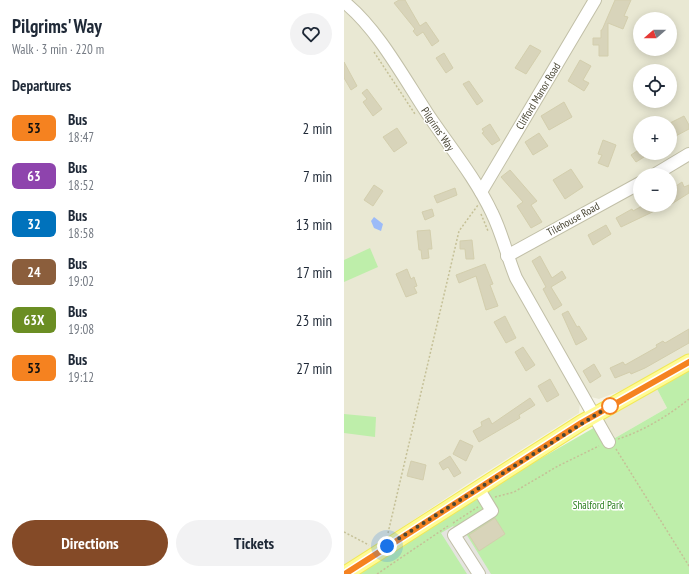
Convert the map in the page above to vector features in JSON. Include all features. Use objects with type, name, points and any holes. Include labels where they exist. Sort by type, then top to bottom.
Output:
[{"type":"main road","points":[[345,574],[595,415],[689,362]]},
{"type":"street","name":"Clifford Manor Road","points":[[484,197],[595,0]]},
{"type":"street","name":"Pilgrims' Way","points":[[344,1],[366,23],[484,197],[498,226],[507,256],[529,302],[595,415],[609,442]]},
{"type":"street","points":[[666,168],[689,154]]},
{"type":"street","name":"Tilehouse Road","points":[[507,256],[633,187]]},
{"type":"street","points":[[478,488],[492,511],[454,535],[479,574]]},
{"type":"path","points":[[387,538],[459,231],[484,197]]},
{"type":"path","points":[[377,574],[493,498],[514,492],[558,466],[609,442],[634,433],[679,407],[689,399]]},
{"type":"path","points":[[609,442],[618,451],[689,566]]},
{"type":"path","points":[[344,532],[373,548],[376,554]]},
{"type":"shaded area","points":[[350,0],[689,0],[689,355],[620,391],[599,399],[591,397],[580,402],[579,413],[466,485],[344,566],[344,4]]},
{"type":"shaded area","points":[[657,389],[667,408],[615,438],[603,420]]},
{"type":"shaded area","points":[[453,526],[460,535],[465,532],[491,574],[467,574],[441,533]]},
{"type":"green space","points":[[370,248],[378,267],[344,282],[344,260]]},
{"type":"green space","name":"Shalford Park","points":[[689,370],[689,574],[355,574],[484,491],[597,426],[615,438],[667,408],[657,389]]},
{"type":"green space","points":[[344,414],[376,417],[375,437],[344,433]]},
{"type":"water","points":[[374,217],[383,224],[381,231],[374,228],[371,221]]},
{"type":"building","points":[[399,0],[405,0],[420,26],[426,22],[439,41],[432,46],[423,32],[417,36],[413,31],[415,29],[394,3]]},
{"type":"building","points":[[615,0],[631,0],[624,16],[628,17],[623,29],[608,23],[608,56],[599,56],[599,45],[593,45],[593,38],[601,38],[601,30]]},
{"type":"building","points":[[530,45],[541,51],[526,74],[515,68]]},
{"type":"building","points":[[444,53],[453,68],[446,73],[436,58]]},
{"type":"building","points":[[580,60],[591,66],[583,80],[589,83],[584,91],[568,81]]},
{"type":"building","points":[[344,62],[357,86],[351,90],[344,78]]},
{"type":"building","points":[[469,81],[483,101],[477,105],[463,84]]},
{"type":"building","points":[[367,89],[382,109],[373,116],[363,102],[367,99],[362,93]]},
{"type":"building","points":[[564,102],[572,117],[549,130],[541,116]]},
{"type":"building","points":[[684,116],[689,125],[689,129],[677,135],[677,120]]},
{"type":"building","points":[[490,124],[500,140],[492,145],[482,133],[484,132],[482,129]]},
{"type":"building","points":[[397,128],[407,143],[394,152],[383,137]]},
{"type":"building","points":[[539,133],[548,146],[533,155],[525,142]]},
{"type":"building","points":[[603,140],[616,145],[608,167],[598,163],[602,155],[598,154]]},
{"type":"building","points":[[571,169],[583,187],[565,199],[553,180]]},
{"type":"building","points":[[510,170],[537,201],[531,205],[542,222],[531,228],[517,206],[523,202],[501,177]]},
{"type":"building","points":[[682,182],[684,187],[689,185],[689,193],[677,201],[677,185]]},
{"type":"building","points":[[374,185],[383,191],[373,206],[364,200]]},
{"type":"building","points":[[455,188],[457,195],[437,203],[434,196]]},
{"type":"building","points":[[432,209],[434,216],[425,220],[422,212]]},
{"type":"building","points":[[632,209],[633,212],[652,212],[621,227],[616,218]]},
{"type":"building","points":[[606,225],[611,234],[593,245],[588,235]]},
{"type":"building","points":[[430,230],[432,249],[428,249],[429,258],[422,259],[421,250],[419,250],[417,231]]},
{"type":"building","points":[[472,240],[474,259],[466,259],[465,249],[460,249],[460,241]]},
{"type":"building","points":[[540,256],[552,278],[562,271],[566,278],[551,287],[562,305],[554,310],[543,289],[546,287],[532,261]]},
{"type":"building","points":[[485,264],[493,284],[490,285],[498,306],[486,310],[476,276],[459,283],[456,275]]},
{"type":"building","points":[[407,269],[411,279],[414,277],[417,286],[414,287],[417,293],[406,297],[396,274]]},
{"type":"building","points":[[568,311],[577,327],[579,326],[587,339],[576,345],[562,314]]},
{"type":"building","points":[[505,316],[516,338],[506,343],[494,322]]},
{"type":"building","points":[[689,329],[689,343],[645,368],[631,374],[630,372],[615,378],[610,368],[623,362],[625,365],[657,347],[656,345],[663,341],[665,343]]},
{"type":"building","points":[[523,347],[535,365],[526,371],[515,352]]},
{"type":"building","points":[[594,364],[601,376],[590,383],[583,371]]},
{"type":"building","points":[[550,379],[559,395],[547,402],[538,386]]},
{"type":"building","points":[[530,398],[535,405],[519,415],[520,418],[479,442],[473,431],[482,426],[481,422],[489,418],[492,424]]},
{"type":"building","points":[[460,440],[473,446],[466,461],[453,454]]},
{"type":"building","points":[[450,456],[461,473],[454,477],[448,467],[443,470],[439,463]]},
{"type":"building","points":[[411,461],[426,465],[423,480],[407,476]]},
{"type":"building","points":[[495,518],[505,534],[479,551],[469,535]]},
{"type":"bus line","name":"53","points":[[345,574],[581,423],[626,396],[689,362]]},
{"type":"route","points":[[387,546],[574,427],[610,406]]}]
